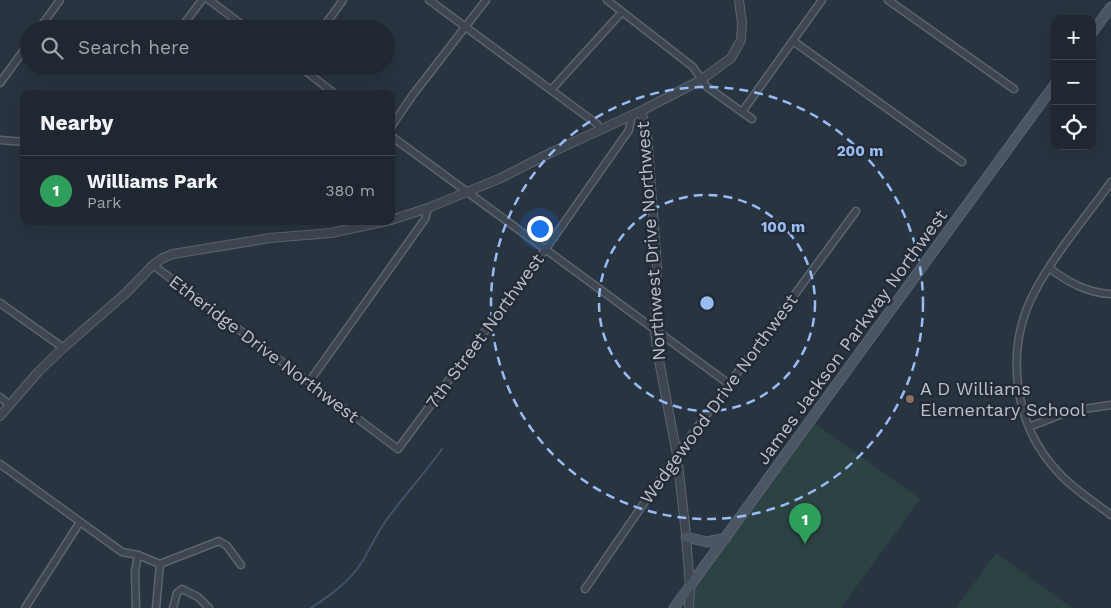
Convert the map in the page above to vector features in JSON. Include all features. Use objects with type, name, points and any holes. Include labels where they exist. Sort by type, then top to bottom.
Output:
[{"type":"main road","points":[[1096,28],[1111,7]]},
{"type":"main road","name":"James Jackson Parkway Northwest","points":[[674,608],[1051,90]]},
{"type":"main road","points":[[686,537],[707,542],[726,538]]},
{"type":"street","points":[[46,20],[60,0]]},
{"type":"street","points":[[187,20],[202,0]]},
{"type":"street","points":[[209,0],[236,20]]},
{"type":"street","points":[[329,20],[343,0]]},
{"type":"street","points":[[429,0],[597,124],[601,130]]},
{"type":"street","points":[[395,121],[486,0]]},
{"type":"street","points":[[606,0],[693,67],[707,87],[752,119]]},
{"type":"street","points":[[395,219],[468,193],[641,111],[701,80],[730,58],[741,40],[742,23],[739,0]]},
{"type":"street","points":[[742,112],[822,0]]},
{"type":"street","points":[[888,0],[1014,89]]},
{"type":"street","points":[[551,90],[622,12]]},
{"type":"street","points":[[793,41],[962,162]]},
{"type":"street","points":[[0,83],[20,55]]},
{"type":"street","points":[[311,75],[330,90]]},
{"type":"street","name":"Northwest Drive Northwest","points":[[641,111],[647,133],[657,266],[655,331],[677,455],[686,537],[690,588],[689,608]]},
{"type":"street","name":"7th Street Northwest","points":[[376,432],[398,449],[545,250],[629,130],[632,115]]},
{"type":"street","points":[[395,139],[729,384]]},
{"type":"street","points":[[0,140],[20,142]]},
{"type":"street","points":[[1111,182],[1049,268],[1029,302],[1018,342],[1017,364],[1018,386],[1024,413],[1036,442],[1056,470],[1074,488],[1111,514]]},
{"type":"street","points":[[309,382],[425,219],[428,208]]},
{"type":"street","name":"Wedgewood Drive Northwest","points":[[585,590],[677,455],[856,211]]},
{"type":"street","points":[[0,416],[39,371],[162,258],[174,254],[270,238],[331,232],[362,225]]},
{"type":"street","name":"Etheridge Drive Northwest","points":[[153,265],[376,432]]},
{"type":"street","points":[[1049,268],[1079,287],[1111,294]]},
{"type":"street","points":[[0,303],[58,344],[62,349]]},
{"type":"street","points":[[0,397],[10,405]]},
{"type":"street","points":[[1029,427],[1070,411],[1111,405]]},
{"type":"street","points":[[0,464],[122,552],[138,555],[160,564],[219,541],[227,546],[241,565]]},
{"type":"street","points":[[25,608],[80,522]]},
{"type":"street","points":[[136,608],[136,567],[138,555]]},
{"type":"street","points":[[156,608],[160,564]]},
{"type":"street","points":[[173,608],[177,593],[182,589],[198,597],[209,608]]},
{"type":"green space","points":[[809,419],[920,499],[841,608],[689,608],[690,590]]},
{"type":"green space","points":[[996,553],[1072,608],[956,608]]},
{"type":"waterway","points":[[311,608],[339,588],[357,569],[385,522],[442,449]]},
{"type":"place","name":"A D Williams Elementary School","points":[[910,399]]},
{"type":"place","name":"Williams Park","points":[[805,544]]}]
